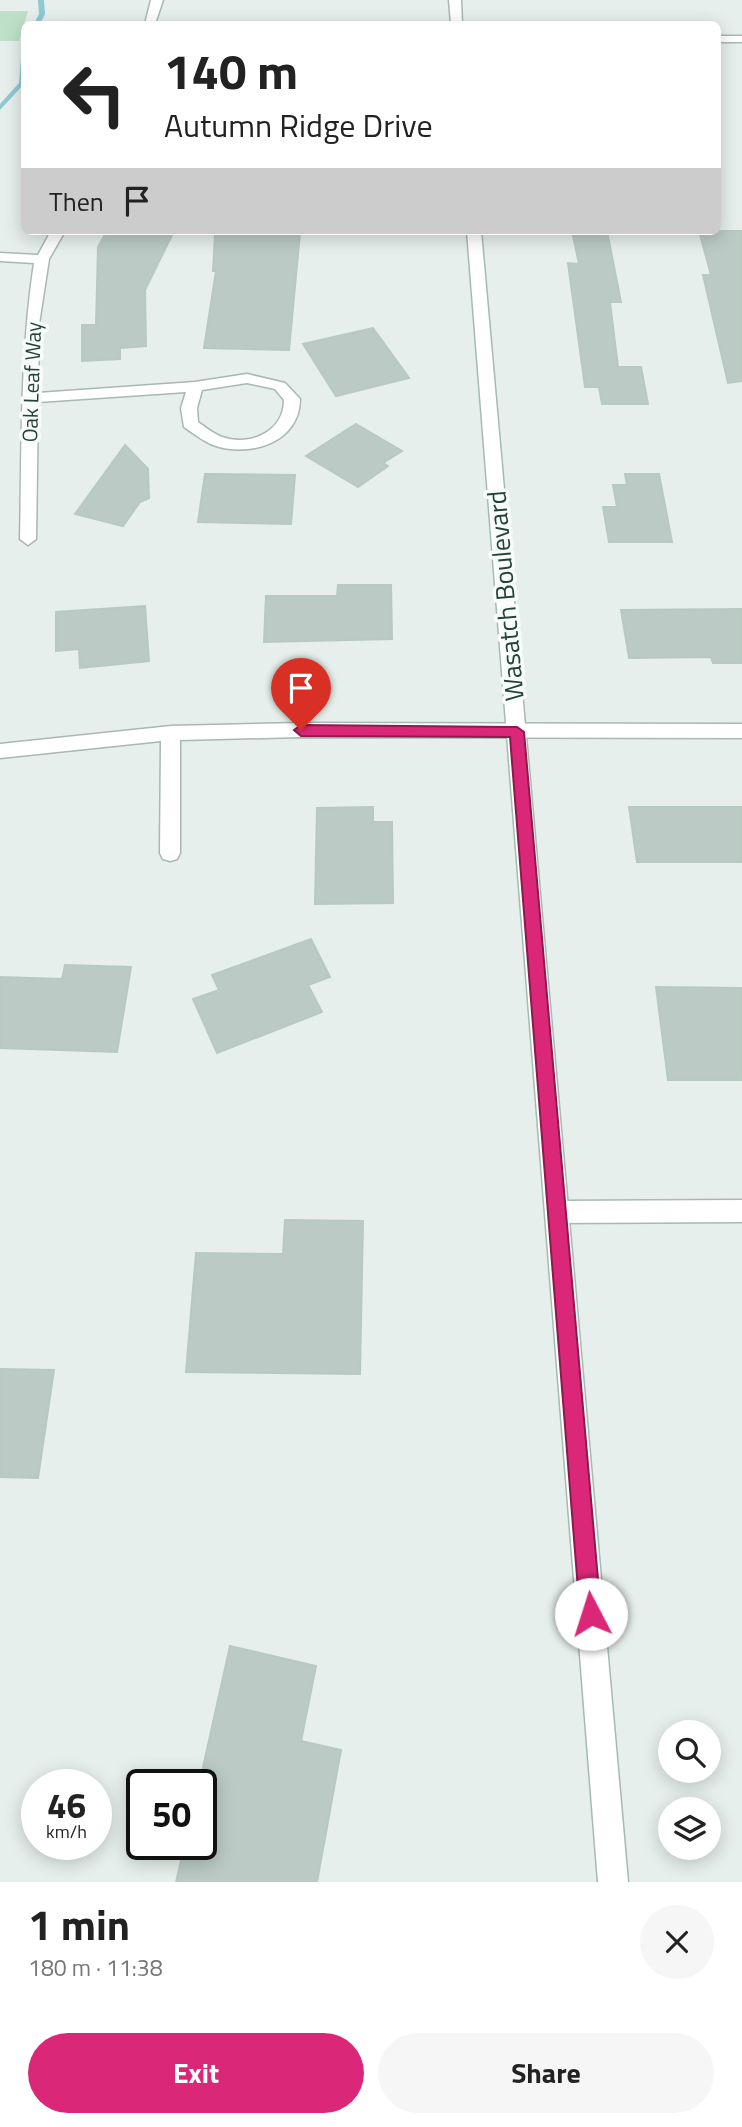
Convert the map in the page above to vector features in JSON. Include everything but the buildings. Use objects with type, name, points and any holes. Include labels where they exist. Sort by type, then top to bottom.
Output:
[{"type":"street","points":[[151,21],[157,0]]},
{"type":"street","points":[[455,0],[457,21]]},
{"type":"street","points":[[721,39],[742,39]]},
{"type":"street","name":"Oak Leaf Way","points":[[28,539],[32,324],[42,259],[56,235]]},
{"type":"street","name":"Wasatch Boulevard","points":[[474,235],[613,1882]]},
{"type":"street","points":[[0,257],[42,259]]},
{"type":"street","points":[[29,398],[195,387],[255,379],[274,384],[287,394],[295,405],[293,418],[284,429],[268,439],[246,445],[223,444],[204,436],[190,424],[189,408],[195,387]]},
{"type":"street","points":[[0,751],[171,733],[301,730],[742,731]]},
{"type":"street","points":[[170,853],[171,733]]},
{"type":"street","points":[[558,1212],[742,1211]]},
{"type":"green space","points":[[0,11],[28,11],[25,21],[21,21],[19,41],[0,41]]},
{"type":"waterway","points":[[38,21],[42,14],[41,0]]},
{"type":"waterway","points":[[0,108],[21,84]]},
{"type":"route","points":[[301,730],[517,732],[591,1614]]}]
